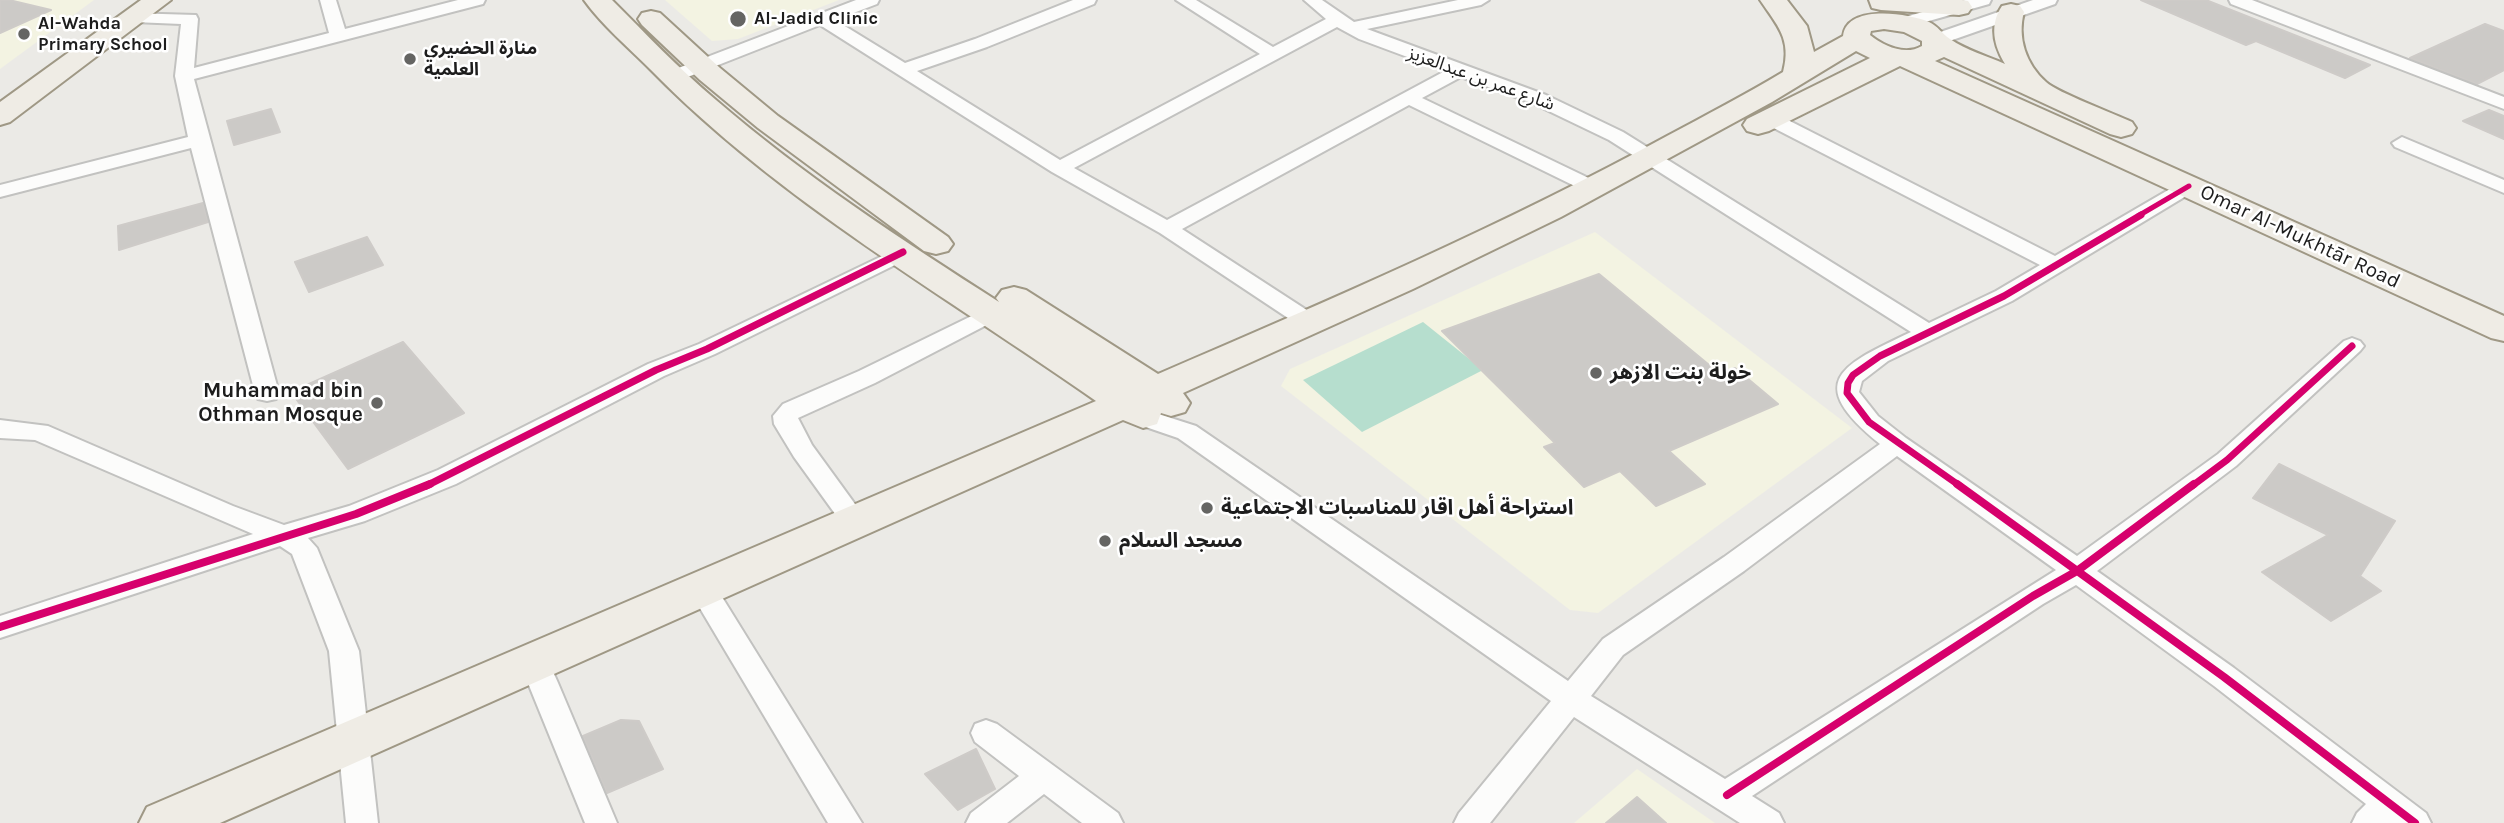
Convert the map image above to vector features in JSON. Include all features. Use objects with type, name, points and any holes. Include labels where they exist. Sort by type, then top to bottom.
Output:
[{"type":"main road","points":[[0,98],[136,8],[158,0]]},
{"type":"main road","points":[[597,0],[688,71],[768,122],[991,284],[1158,410]]},
{"type":"main road","points":[[631,0],[737,132],[992,313],[1158,410]]},
{"type":"main road","points":[[1773,0],[1796,26],[1801,60],[1812,83]]},
{"type":"main road","points":[[1781,0],[1847,21],[1857,29],[1863,24],[1900,55]]},
{"type":"main road","points":[[1847,21],[1971,3]]},
{"type":"main road","points":[[0,117],[136,8]]},
{"type":"main road","points":[[2011,12],[2006,26],[2009,47],[2036,88]]},
{"type":"main road","points":[[224,823],[356,754],[856,522],[1041,442],[1158,410],[1311,323],[1594,188],[1770,119],[1812,83],[1847,21]]},
{"type":"main road","points":[[165,823],[543,683],[921,511],[1326,338],[1812,83],[1900,55],[1928,56],[1936,50],[1936,42]]},
{"type":"main road","name":"Omar Al-Mukhtār Road","points":[[1936,42],[2504,306]]},
{"type":"main road","name":"Omar Al-Mukhtār Road","points":[[1900,55],[2504,330]]},
{"type":"street","points":[[328,0],[338,36]]},
{"type":"street","points":[[184,76],[477,0]]},
{"type":"street","points":[[688,71],[871,0]]},
{"type":"street","points":[[903,70],[981,43],[1088,0]]},
{"type":"street","points":[[1184,0],[1273,54]]},
{"type":"street","name":"شارع عمر بن عبدالعزيز","points":[[1312,0],[1343,24],[1539,99],[1616,136],[1929,333]]},
{"type":"street","points":[[1059,168],[1273,54],[1343,24],[1481,0]]},
{"type":"street","points":[[1936,42],[2049,0]]},
{"type":"street","points":[[2237,0],[2499,96]]},
{"type":"street","points":[[1900,55],[1971,3]]},
{"type":"street","points":[[136,8],[190,19],[184,76],[198,140],[267,393]]},
{"type":"street","points":[[822,19],[1059,168],[1167,229],[1311,323]]},
{"type":"street","points":[[1167,229],[1460,70]]},
{"type":"street","points":[[1410,99],[1594,188]]},
{"type":"street","points":[[1770,119],[2056,265]]},
{"type":"street","points":[[0,191],[198,140]]},
{"type":"street","points":[[2402,143],[2501,183]]},
{"type":"street","points":[[2189,186],[2004,296],[1859,369],[1849,383],[1847,393],[1869,422],[1897,444],[1963,488],[2224,677],[2378,813],[2415,823]]},
{"type":"street","points":[[0,627],[356,514],[447,477],[656,370],[706,349],[903,252]]},
{"type":"street","points":[[856,522],[797,444],[784,424],[785,416],[792,410],[867,377],[992,313]]},
{"type":"street","points":[[1727,795],[2033,596],[2077,571],[2227,460],[2353,346]]},
{"type":"street","points":[[1158,410],[1570,698],[1768,823]]},
{"type":"street","points":[[0,429],[39,432],[224,513],[283,535],[303,548],[344,651],[362,823]]},
{"type":"street","points":[[1470,823],[1613,648],[1734,564],[1897,444]]},
{"type":"street","points":[[712,605],[846,823]]},
{"type":"street","points":[[543,683],[601,823]]},
{"type":"street","points":[[986,733],[1107,823]]},
{"type":"street","points":[[982,823],[1042,777]]},
{"type":"shaded area","name":"Al-Wahda Primary School","points":[[0,0],[94,0],[0,69]]},
{"type":"shaded area","name":"Al-Jadid Clinic","points":[[665,0],[839,0],[738,39],[712,41]]},
{"type":"shaded area","points":[[1595,232],[1852,428],[1598,613],[1570,610],[1281,386],[1290,369]]},
{"type":"shaded area","points":[[1637,769],[1715,823],[1574,823]]},
{"type":"green space","points":[[1423,322],[1483,370],[1362,432],[1303,380]]},
{"type":"building","points":[[0,0],[9,0],[51,10],[0,33]]},
{"type":"building","points":[[2141,0],[2206,0],[2370,65],[2345,78],[2256,41],[2246,45]]},
{"type":"building","points":[[2485,24],[2504,31],[2504,70],[2477,84],[2410,58]]},
{"type":"building","points":[[271,109],[280,132],[234,145],[227,121]]},
{"type":"building","points":[[2489,110],[2504,116],[2504,139],[2463,121]]},
{"type":"building","points":[[203,203],[208,222],[119,250],[118,226]]},
{"type":"building","points":[[367,237],[383,265],[309,292],[295,262]]},
{"type":"building","points":[[1599,274],[1720,374],[1735,368],[1778,404],[1669,451],[1705,484],[1656,506],[1620,471],[1584,487],[1544,447],[1555,443],[1442,331]]},
{"type":"building","name":"Muhammad bin Othman Mosque","points":[[403,342],[464,413],[348,469],[291,392]]},
{"type":"building","points":[[2279,464],[2395,521],[2360,576],[2381,591],[2331,621],[2262,572],[2328,535],[2253,498]]},
{"type":"building","points":[[621,720],[639,721],[663,769],[607,793],[583,736]]},
{"type":"building","points":[[976,749],[995,789],[958,810],[925,774]]},
{"type":"building","points":[[1637,797],[1666,823],[1606,823]]},
{"type":"cycle path","points":[[2189,186],[2004,296],[1880,356],[1853,375],[1848,383],[1847,393],[1869,422],[1897,444],[1963,488],[2224,677],[2415,823]]},
{"type":"cycle path","points":[[0,627],[356,514],[403,496],[447,477],[656,370],[707,349],[903,252]]},
{"type":"cycle path","points":[[1727,795],[2033,596],[2077,571],[2227,460],[2352,346]]},
{"type":"place","name":"Al-Jadid Clinic","points":[[738,19]]},
{"type":"place","name":"Al-Wahda Primary School","points":[[24,34]]},
{"type":"place","name":"منارة الحضيري العلمية","points":[[410,59]]},
{"type":"place","name":"خولة بنت الازهر","points":[[1596,373]]},
{"type":"place","name":"Muhammad bin Othman Mosque","points":[[377,403]]},
{"type":"place","name":"استراحة أهل اقار للمناسبات الاجتماعية","points":[[1207,508]]},
{"type":"place","name":"مسجد السلام","points":[[1105,541]]}]
